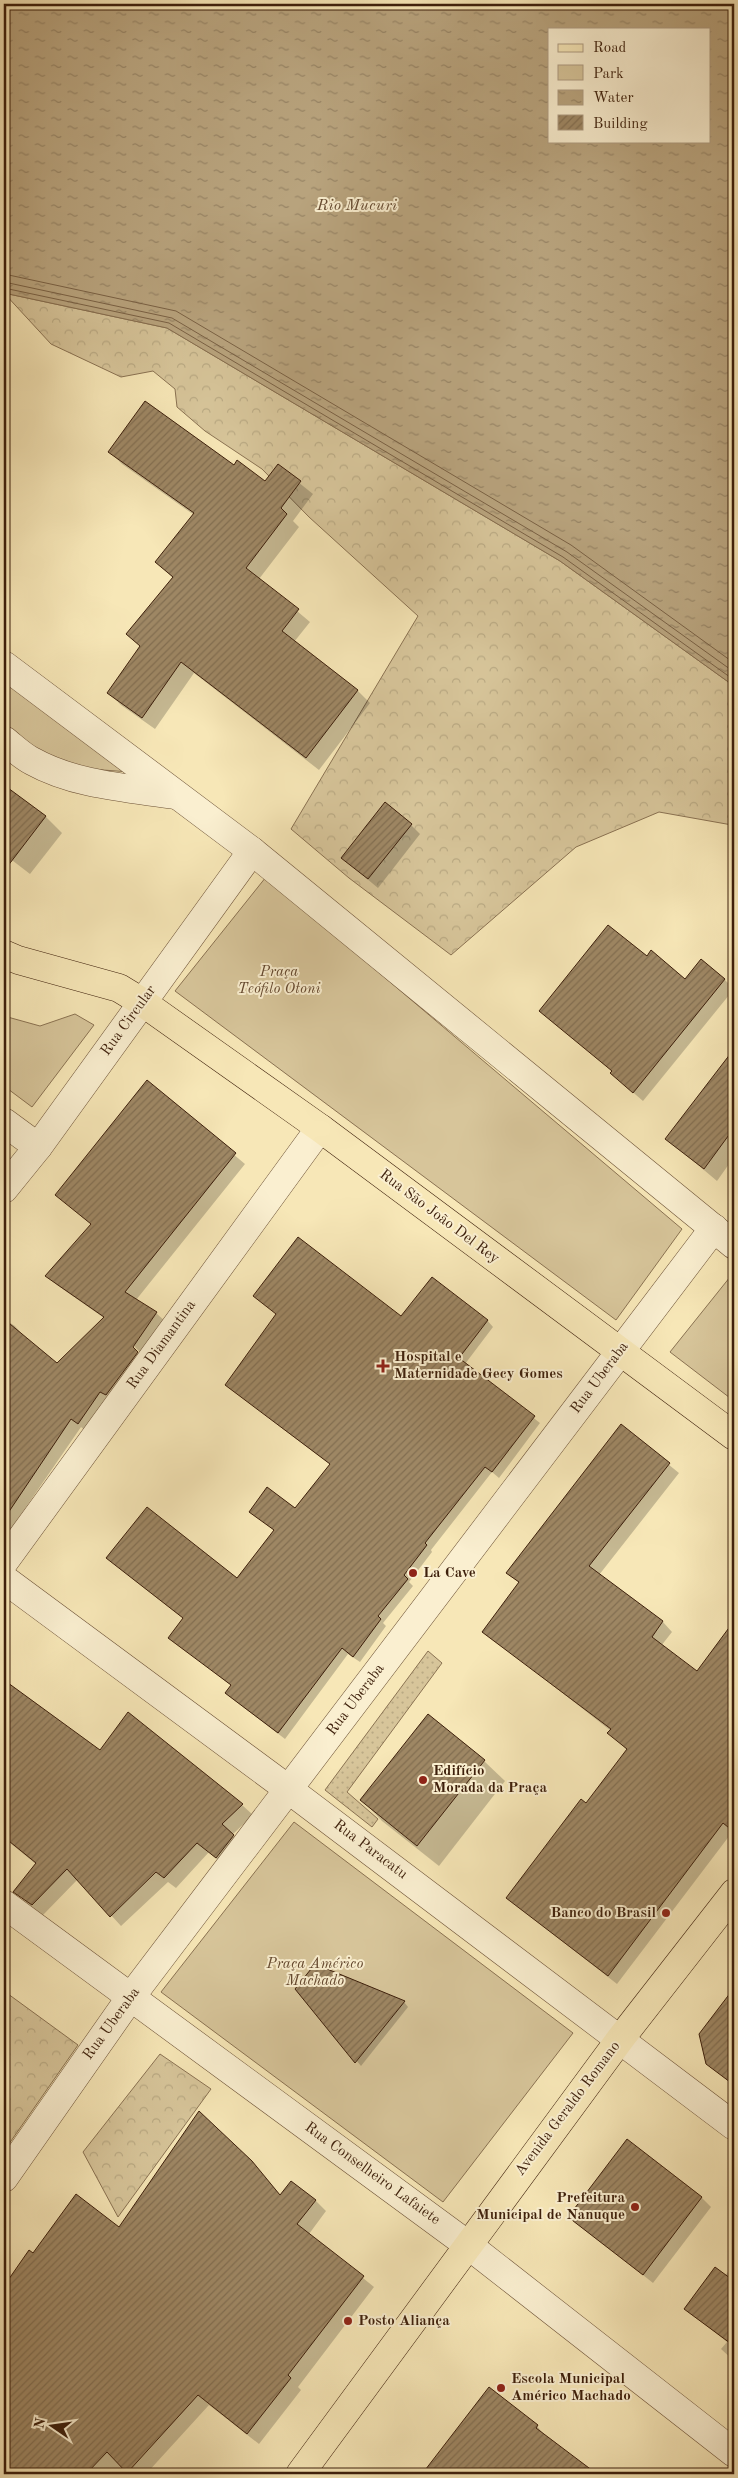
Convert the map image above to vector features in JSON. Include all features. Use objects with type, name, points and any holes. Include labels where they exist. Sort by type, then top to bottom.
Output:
[{"type":"main road","points":[[4,954],[18,960],[119,988],[142,1002]]},
{"type":"main road","name":"Rua São João Del Rey","points":[[142,1002],[320,1128],[734,1436]]},
{"type":"main road","name":"Avenida Geraldo Romano","points":[[300,2474],[621,2038],[734,1893]]},
{"type":"street","points":[[4,665],[252,851],[724,1237]]},
{"type":"street","points":[[4,740],[32,761],[65,774],[92,782],[179,796]]},
{"type":"street","name":"Rua Circular","points":[[4,1189],[38,1147],[252,851]]},
{"type":"street","points":[[4,1122],[38,1147]]},
{"type":"street","name":"Rua Diamantina","points":[[4,1562],[320,1128]]},
{"type":"street","name":"Rua Uberaba","points":[[4,2178],[130,1998],[620,1352],[724,1237]]},
{"type":"street","name":"Rua Paracatu","points":[[4,1579],[621,2038],[734,2126]]},
{"type":"street","name":"Rua Conselheiro Lafaiete","points":[[4,1904],[468,2244],[734,2453]]},
{"type":"green space","points":[[4,293],[167,328],[560,561],[734,686],[734,829],[732,825],[659,812],[576,847],[451,955],[349,878],[291,829],[418,616],[309,517],[262,469],[205,431],[177,407],[175,389],[153,371],[121,377],[51,344]]},
{"type":"green space","points":[[4,678],[130,772],[76,768],[46,758],[4,729]]},
{"type":"green space","name":"Praça Teófilo Otoni","points":[[266,877],[682,1229],[616,1320],[175,991]]},
{"type":"green space","points":[[75,1014],[94,1025],[32,1107],[4,1086],[4,1016],[40,1026]]},
{"type":"green space","points":[[734,1272],[734,1401],[670,1352]]},
{"type":"green space","points":[[428,1651],[442,1663],[347,1792],[378,1819],[372,1827],[325,1790]]},
{"type":"green space","name":"Praça Américo Machado","points":[[294,1822],[573,2033],[443,2202],[161,1992]]},
{"type":"green space","points":[[4,1991],[78,2045],[4,2151]]},
{"type":"green space","points":[[160,2054],[211,2089],[118,2217],[83,2152]]},
{"type":"water","name":"Rio Mucuri","points":[[4,4],[734,4],[734,686],[560,561],[167,328],[4,293]]},
{"type":"building","points":[[145,401],[234,465],[237,460],[265,481],[278,464],[301,481],[281,508],[287,514],[246,568],[299,609],[282,631],[358,690],[306,758],[181,662],[142,718],[107,693],[140,646],[126,634],[173,577],[155,562],[194,513],[108,452]]},
{"type":"building","points":[[4,785],[46,816],[4,871]]},
{"type":"building","points":[[385,802],[412,824],[368,879],[341,858]]},
{"type":"building","points":[[608,925],[647,956],[651,950],[685,979],[701,959],[725,979],[633,1093],[610,1073],[612,1071],[539,1011]]},
{"type":"building","points":[[734,1049],[734,1128],[704,1169],[665,1139]]},
{"type":"building","points":[[147,1080],[236,1153],[125,1292],[157,1312],[133,1347],[138,1352],[106,1395],[100,1392],[78,1424],[71,1419],[4,1519],[4,1319],[57,1363],[104,1317],[45,1276],[91,1224],[55,1195]]},
{"type":"building","points":[[298,1237],[401,1316],[432,1277],[488,1320],[459,1358],[535,1416],[492,1472],[485,1467],[425,1543],[427,1545],[404,1575],[408,1579],[378,1616],[381,1619],[353,1657],[342,1648],[278,1733],[225,1693],[231,1685],[168,1638],[183,1618],[106,1558],[147,1507],[237,1578],[274,1530],[249,1512],[267,1487],[295,1508],[330,1464],[225,1385],[276,1314],[253,1296]]},
{"type":"building","points":[[621,1424],[670,1463],[589,1566],[663,1621],[652,1637],[697,1671],[734,1621],[734,1832],[723,1823],[608,1976],[506,1898],[581,1799],[586,1803],[627,1749],[607,1733],[611,1729],[482,1632],[519,1582],[506,1573]]},
{"type":"building","points":[[4,1680],[100,1750],[128,1712],[243,1804],[222,1824],[234,1835],[216,1858],[197,1843],[164,1878],[156,1872],[110,1917],[67,1869],[32,1905],[13,1892],[36,1863],[4,1837]]},
{"type":"building","name":"Edifício Morada da Praça","points":[[428,1714],[485,1760],[417,1846],[360,1800]]},
{"type":"building","points":[[315,1964],[405,2001],[355,2063],[295,1989]]},
{"type":"building","points":[[734,1988],[734,2085],[706,2064],[699,2034]]},
{"type":"building","points":[[199,2111],[252,2161],[280,2195],[291,2181],[316,2200],[297,2224],[364,2276],[288,2375],[291,2378],[247,2434],[198,2395],[127,2473],[107,2452],[86,2474],[4,2474],[4,2286],[29,2250],[33,2253],[76,2194],[119,2227]]},
{"type":"building","name":"Prefeitura Municipal de Nanuque","points":[[627,2139],[702,2197],[643,2275],[568,2217]]},
{"type":"building","points":[[715,2267],[734,2281],[734,2346],[684,2309]]},
{"type":"building","points":[[489,2387],[538,2425],[536,2428],[597,2474],[422,2474]]},
{"type":"place","name":"Hospital e Maternidade Gecy Gomes","points":[[383,1366]]},
{"type":"place","name":"La Cave","points":[[413,1573]]},
{"type":"place","name":"Edifício Morada da Praça","points":[[423,1780]]},
{"type":"place","name":"Banco do Brasil","points":[[666,1913]]},
{"type":"place","name":"Prefeitura Municipal de Nanuque","points":[[635,2207]]},
{"type":"place","name":"Posto Aliança","points":[[348,2321]]},
{"type":"place","name":"Escola Municipal Américo Machado","points":[[501,2388]]}]
